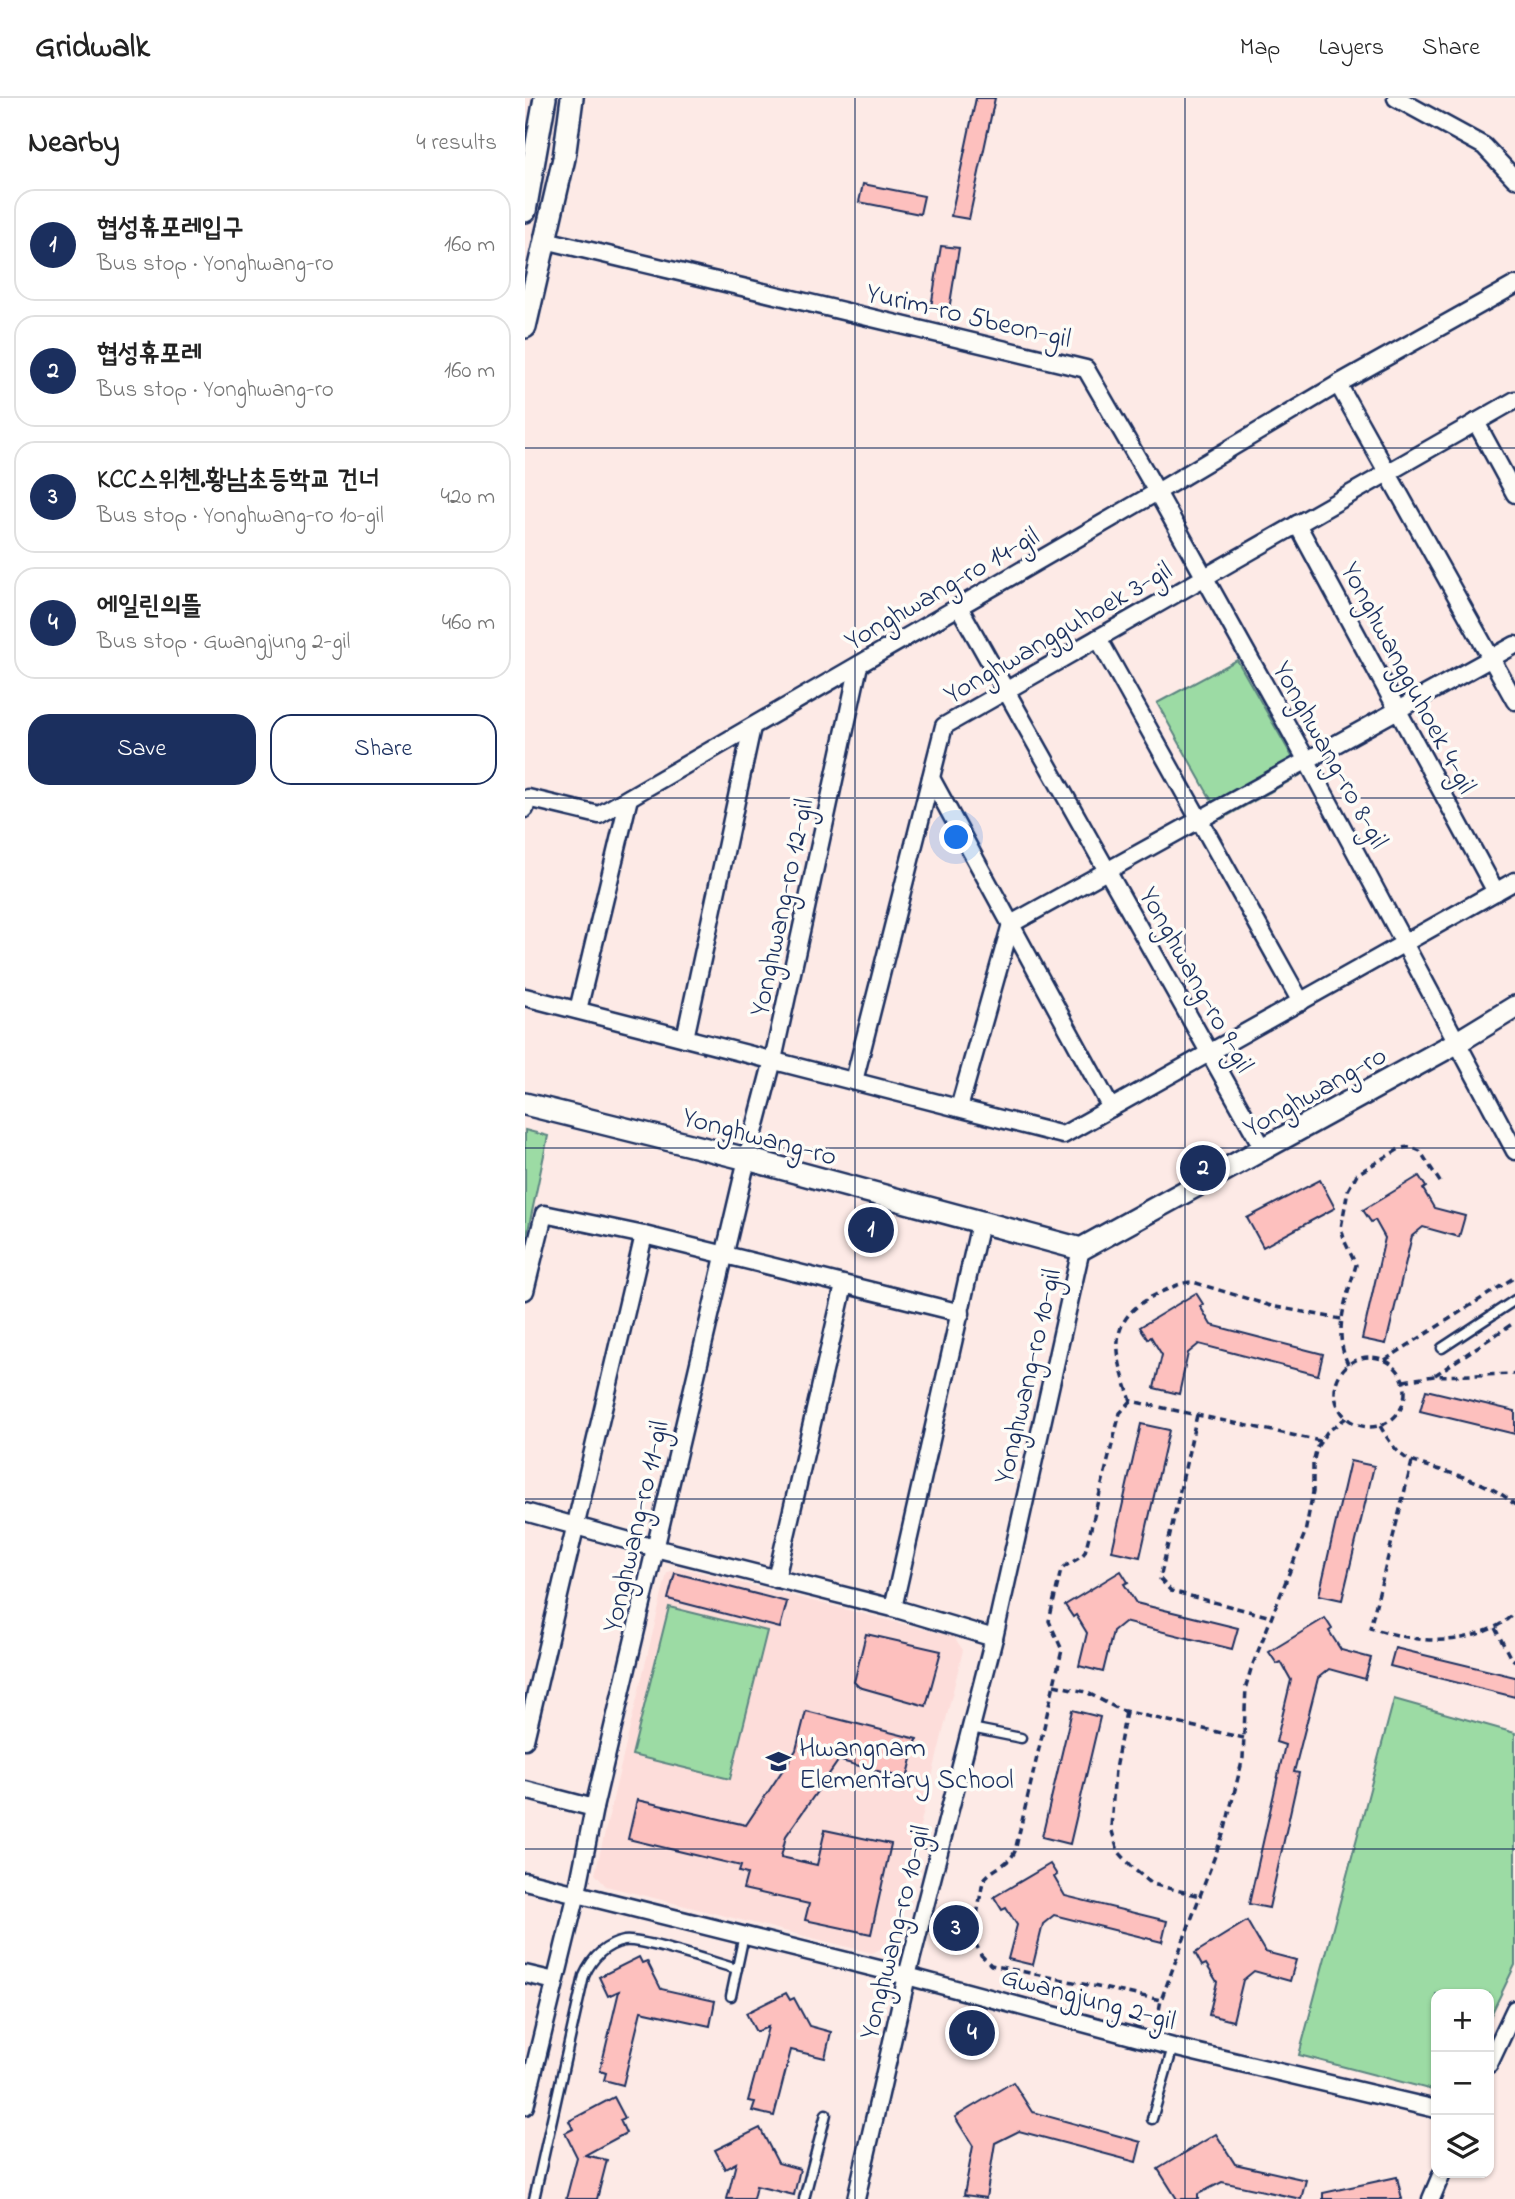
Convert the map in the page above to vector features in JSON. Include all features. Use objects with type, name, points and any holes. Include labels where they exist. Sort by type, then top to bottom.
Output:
[{"type":"street","points":[[525,211],[545,98]]},
{"type":"street","points":[[525,327],[564,158],[572,98]]},
{"type":"street","points":[[1396,98],[1483,146],[1515,180]]},
{"type":"street","name":"Yurim-ro 5beon-gil","points":[[545,240],[1086,369],[1157,492]]},
{"type":"street","points":[[1157,492],[1338,384],[1515,285]]},
{"type":"street","points":[[1338,384],[1515,701]]},
{"type":"street","name":"Yonghwangguhoek 3-gil","points":[[854,1081],[944,726],[1515,400]]},
{"type":"street","points":[[1476,422],[1515,494]]},
{"type":"street","name":"Yonghwang-ro 8-gil","points":[[1157,492],[1406,943],[1456,1043],[1515,1151]]},
{"type":"street","name":"Yonghwang-ro 14-gil","points":[[525,809],[528,797],[599,816],[1157,492]]},
{"type":"street","name":"Yonghwangguhoek 4-gil","points":[[1297,524],[1496,892]]},
{"type":"street","name":"Yonghwang-ro 9-gil","points":[[959,607],[1264,1150]]},
{"type":"street","points":[[1098,638],[1301,1002]]},
{"type":"street","name":"Yonghwang-ro 9-gil","points":[[1011,925],[1515,645]]},
{"type":"street","name":"Yonghwang-ro 12-gil","points":[[747,1159],[773,1060],[859,665]]},
{"type":"street","points":[[685,1038],[752,727]]},
{"type":"street","points":[[931,778],[1111,1108]]},
{"type":"street","points":[[578,1010],[629,798]]},
{"type":"street","points":[[525,997],[1063,1135],[1515,881]]},
{"type":"street","points":[[959,1108],[1011,925]]},
{"type":"street","name":"Yonghwang-ro","points":[[525,1104],[747,1159],[1081,1249],[1456,1043],[1515,1007]]},
{"type":"street","points":[[1500,1123],[1515,1116]]},
{"type":"street","name":"Yonghwang-ro 11-gil","points":[[525,2106],[747,1159]]},
{"type":"street","points":[[525,1291],[544,1214],[644,1235],[961,1313]]},
{"type":"street","points":[[893,1608],[980,1223]]},
{"type":"street","name":"Yonghwang-ro 11-gil","points":[[525,1740],[644,1235]]},
{"type":"street","name":"Yonghwang-ro 10-gil","points":[[856,2199],[908,1976],[994,1638],[1081,1249]]},
{"type":"street","points":[[776,1579],[844,1285]]},
{"type":"street","points":[[525,1512],[893,1608],[994,1638]]},
{"type":"street","points":[[525,1790],[594,1808]]},
{"type":"street","name":"Gwangjung 2-gil","points":[[525,1881],[908,1976],[1173,2047],[1431,2108]]},
{"type":"street","points":[[525,1975],[555,1981]]},
{"type":"street","points":[[1494,2053],[1515,2009]]},
{"type":"street","points":[[1431,2199],[1440,2178]]},
{"type":"lane","points":[[1442,1348],[1515,1300]]},
{"type":"lane","points":[[971,1728],[1021,1738]]},
{"type":"lane","points":[[731,1996],[744,1935]]},
{"type":"lane","points":[[534,2199],[584,1976],[592,1959],[612,1945],[634,1941],[737,1969]]},
{"type":"lane","points":[[1152,2119],[1173,2047]]},
{"type":"lane","points":[[804,2199],[826,2113]]},
{"type":"path","points":[[1348,1364],[1340,1334],[1341,1319],[1356,1265],[1341,1228],[1351,1182],[1357,1174],[1401,1149],[1411,1147],[1420,1151],[1442,1185]]},
{"type":"path","points":[[1385,1360],[1515,1277]]},
{"type":"path","points":[[1131,1401],[1119,1358],[1120,1328],[1128,1313],[1142,1301],[1184,1282],[1193,1282],[1271,1306],[1341,1319]]},
{"type":"path","points":[[1434,1376],[1515,1322]]},
{"type":"path","points":[[1371,1357],[1385,1360],[1399,1372],[1404,1381],[1404,1403],[1399,1413],[1380,1426],[1356,1424],[1346,1418],[1335,1397],[1340,1373],[1348,1364],[1359,1359],[1371,1357]]},
{"type":"path","points":[[1404,1381],[1434,1376],[1515,1374]]},
{"type":"path","points":[[1131,1401],[1321,1441]]},
{"type":"path","points":[[1131,1401],[1120,1413],[1116,1426],[1085,1552],[1080,1559],[1065,1565],[1061,1570],[1049,1620],[1062,1650],[1015,1851],[1012,1858],[987,1874],[983,1881],[973,1938],[975,1946],[991,1965],[1161,2000]]},
{"type":"path","points":[[1197,1415],[1160,1579],[1171,1591],[1272,1617]]},
{"type":"path","points":[[1157,2021],[1161,2000],[1226,1829],[1243,1758],[1246,1686],[1304,1533],[1313,1492],[1313,1463],[1317,1447],[1327,1432],[1346,1418]]},
{"type":"path","points":[[1380,1426],[1391,1444],[1412,1462],[1462,1476],[1502,1493],[1515,1505]]},
{"type":"path","points":[[1412,1462],[1370,1628],[1407,1639],[1437,1642],[1465,1639],[1495,1628],[1515,1612]]},
{"type":"path","points":[[1495,1628],[1510,1657],[1515,1661]]},
{"type":"path","points":[[1054,1685],[1086,1692],[1126,1712],[1244,1738]]},
{"type":"path","points":[[1126,1712],[1115,1769],[1111,1828],[1118,1850],[1135,1870],[1152,1884],[1199,1896]]},
{"type":"shaded area","name":"Hwangnam Elementary School","points":[[679,1567],[954,1637],[963,1650],[891,1944],[872,1953],[606,1886],[595,1874],[667,1573]]},
{"type":"green space","points":[[1237,660],[1302,774],[1222,819],[1157,703]]},
{"type":"green space","points":[[525,1130],[548,1136],[525,1245]]},
{"type":"green space","points":[[669,1607],[767,1631],[730,1779],[632,1755]]},
{"type":"green space","points":[[1394,1699],[1515,1733],[1515,1965],[1494,2009],[1494,1989],[1431,1989],[1431,2090],[1299,2055]]},
{"type":"building","points":[[976,98],[995,98],[969,219],[951,216]]},
{"type":"building","points":[[863,184],[924,196],[920,214],[859,202]]},
{"type":"building","points":[[941,246],[959,248],[949,310],[931,307]]},
{"type":"building","points":[[1419,1176],[1434,1208],[1465,1216],[1459,1237],[1423,1227],[1412,1236],[1386,1344],[1362,1339],[1385,1238],[1375,1220],[1371,1222],[1363,1210]]},
{"type":"building","points":[[1320,1180],[1335,1208],[1263,1247],[1247,1218]]},
{"type":"building","points":[[1196,1293],[1211,1325],[1323,1354],[1318,1375],[1199,1344],[1188,1353],[1179,1394],[1154,1388],[1162,1355],[1151,1337],[1148,1339],[1140,1327]]},
{"type":"building","points":[[1426,1390],[1515,1411],[1515,1434],[1420,1411]]},
{"type":"building","points":[[1141,1424],[1169,1430],[1140,1557],[1112,1551]]},
{"type":"building","points":[[1350,1461],[1374,1466],[1342,1600],[1319,1595]]},
{"type":"building","points":[[1121,1571],[1128,1582],[1124,1584],[1136,1603],[1238,1628],[1232,1649],[1124,1622],[1113,1631],[1103,1672],[1079,1666],[1087,1633],[1076,1615],[1073,1617],[1065,1605]]},
{"type":"building","points":[[675,1573],[787,1602],[780,1628],[668,1599]]},
{"type":"building","points":[[1325,1618],[1332,1629],[1329,1631],[1341,1650],[1371,1658],[1365,1679],[1329,1669],[1318,1678],[1294,1772],[1299,1773],[1269,1908],[1249,1904],[1285,1745],[1276,1742],[1291,1680],[1281,1662],[1277,1664],[1269,1652]]},
{"type":"building","points":[[866,1634],[941,1651],[926,1706],[859,1687],[854,1682]]},
{"type":"building","points":[[1395,1648],[1515,1677],[1515,1697],[1390,1666]]},
{"type":"building","points":[[1072,1710],[1100,1717],[1070,1844],[1042,1837]]},
{"type":"building","points":[[806,1711],[917,1739],[907,1779],[841,1761],[841,1757],[786,1836],[781,1857],[817,1865],[825,1830],[891,1844],[871,1934],[805,1920],[809,1904],[743,1889],[747,1874],[739,1872],[741,1866],[628,1839],[637,1800],[746,1825],[796,1750]]},
{"type":"building","points":[[1050,1864],[1065,1896],[1167,1921],[1162,1942],[1054,1915],[1043,1924],[1033,1965],[1008,1959],[1017,1925],[1006,1908],[1002,1910],[994,1897]]},
{"type":"building","points":[[1247,1921],[1265,1952],[1296,1960],[1290,1981],[1254,1971],[1243,1980],[1233,2021],[1209,2015],[1217,1982],[1206,1964],[1202,1966],[1195,1953]]},
{"type":"building","points":[[639,1957],[642,1963],[647,1961],[661,1989],[715,2001],[710,2026],[641,2011],[623,2085],[604,2080],[606,2073],[600,2071],[619,1991],[608,1996],[599,1977]]},
{"type":"building","points":[[786,1993],[790,2000],[794,1998],[809,2026],[831,2032],[825,2058],[791,2050],[774,2116],[752,2111],[755,2102],[748,2101],[768,2027],[756,2032],[746,2013]]},
{"type":"building","points":[[1013,2082],[1032,2112],[1141,2142],[1136,2162],[1019,2131],[995,2143],[986,2198],[964,2195],[973,2146],[955,2117]]},
{"type":"building","points":[[614,2097],[625,2118],[620,2120],[626,2133],[585,2155],[607,2160],[597,2199],[566,2199],[577,2157],[565,2133],[573,2129],[569,2121]]},
{"type":"building","points":[[760,2128],[778,2163],[800,2169],[794,2195],[756,2186],[753,2199],[727,2199],[736,2163],[725,2169],[715,2150]]},
{"type":"building","points":[[1216,2134],[1235,2164],[1306,2180],[1301,2199],[1222,2182],[1198,2194],[1198,2199],[1177,2199],[1158,2169]]},
{"type":"building","points":[[1397,2177],[1402,2199],[1323,2199],[1323,2193]]},
{"type":"place","name":"협성휴포레","points":[[1203,1168]]},
{"type":"place","name":"협성휴포레입구","points":[[871,1230]]},
{"type":"place","name":"Hwangnam Elementary School","points":[[779,1762]]},
{"type":"place","name":"KCC스위첸.황남초등학교 건너","points":[[956,1928]]},
{"type":"place","name":"에일린의뜰","points":[[972,2033]]}]
